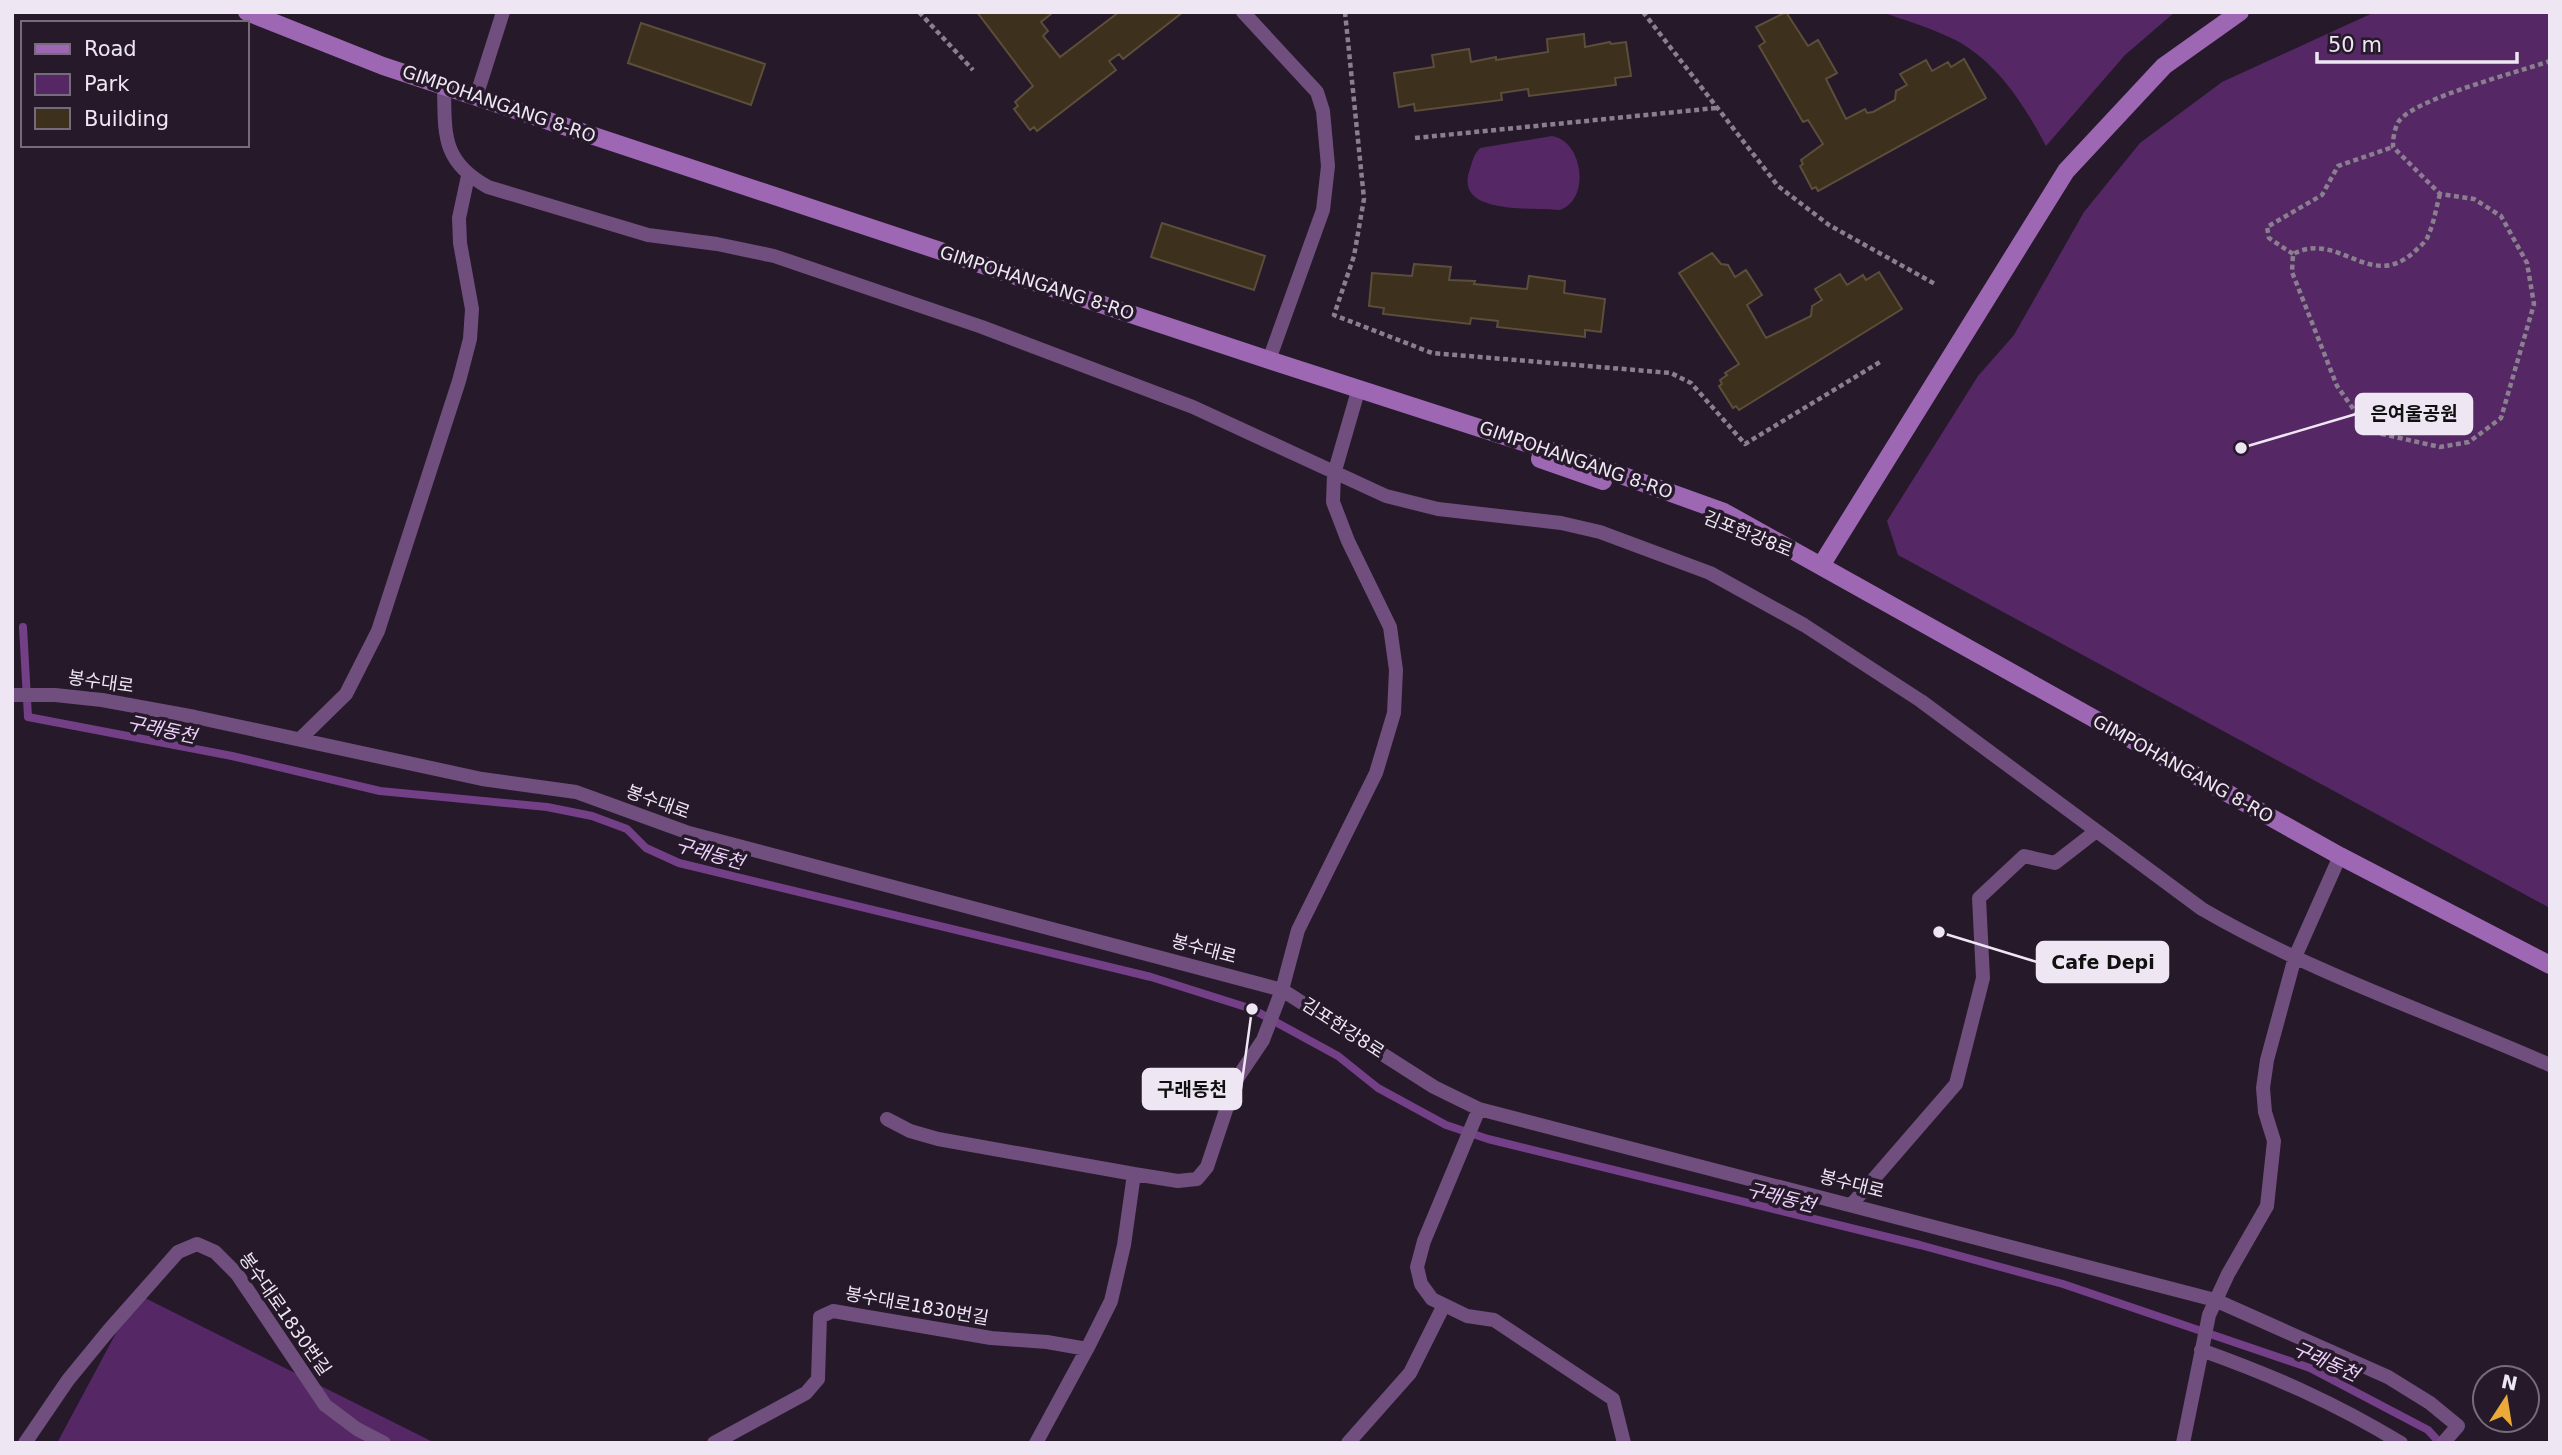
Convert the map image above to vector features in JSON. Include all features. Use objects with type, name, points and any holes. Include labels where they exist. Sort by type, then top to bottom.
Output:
[{"type":"street","name":"GIMPOHANGANG 8-RO","points":[[247,12],[476,97],[1269,360],[1503,434],[1724,512],[1822,564],[2029,684],[2340,856],[2550,965]]},
{"type":"street","points":[[1822,564],[2066,171],[2164,66],[2240,12]]},
{"type":"street","name":"김포한강8로","points":[[1269,360],[1356,398],[1711,519],[1822,564]]},
{"type":"lane","points":[[476,97],[503,12]]},
{"type":"lane","points":[[1243,12],[1317,92],[1323,111],[1328,166],[1323,210],[1269,360]]},
{"type":"lane","points":[[444,86],[450,151],[468,176],[488,187],[648,235],[717,244],[774,256],[994,331],[1194,407],[1334,474],[1416,505],[1528,517],[1600,532],[1710,573],[1804,625],[1921,701],[2202,909],[2250,937],[2550,1065]]},
{"type":"lane","points":[[300,739],[346,694],[378,631],[459,381],[470,339],[472,309],[469,278],[460,243],[459,218],[468,176]]},
{"type":"lane","name":"김포한강8로","points":[[1356,398],[1334,474],[1333,502],[1348,541],[1390,627],[1396,670],[1394,713],[1376,774],[1298,930],[1282,990],[1476,1115]]},
{"type":"lane","name":"봉수대로","points":[[12,695],[55,695],[155,709],[482,779],[576,792],[702,837],[1282,990]]},
{"type":"lane","points":[[1852,1204],[1956,1084],[1983,978],[1979,898],[2024,856],[2055,863],[2095,832]]},
{"type":"lane","points":[[2183,1443],[2209,1315],[2228,1273],[2260,1221],[2269,1198],[2274,1141],[2265,1112],[2263,1088],[2267,1060],[2295,957],[2340,856]]},
{"type":"lane","points":[[887,1119],[910,1131],[938,1139],[1178,1181],[1197,1179],[1207,1167],[1236,1080],[1263,1040],[1282,990]]},
{"type":"lane","points":[[1476,1115],[1424,1241],[1417,1267],[1421,1284],[1432,1299],[1467,1316],[1494,1320],[1613,1399],[1624,1443]]},
{"type":"lane","name":"봉수대로","points":[[1476,1115],[1852,1204],[2215,1300],[2388,1377],[2430,1402],[2458,1426],[2443,1443]]},
{"type":"lane","points":[[1036,1443],[1111,1301],[1124,1245],[1134,1174]]},
{"type":"lane","name":"봉수대로1830번길","points":[[25,1443],[68,1380],[109,1330],[178,1252],[197,1244],[215,1252],[237,1274],[325,1405],[357,1429],[384,1443]]},
{"type":"lane","points":[[1348,1443],[1410,1373],[1444,1305]]},
{"type":"lane","name":"봉수대로1830번길","points":[[715,1443],[806,1393],[818,1379],[820,1317],[834,1311],[991,1338],[1047,1342],[1087,1349]]},
{"type":"lane","points":[[2201,1350],[2264,1373],[2337,1405],[2401,1443]]},
{"type":"path","points":[[919,12],[973,70]]},
{"type":"path","points":[[1345,12],[1364,199],[1354,256],[1334,315],[1432,353],[1671,373],[1690,383],[1745,444],[1880,362]]},
{"type":"path","points":[[1643,12],[1778,186],[1802,207],[1829,225],[1935,284]]},
{"type":"path","points":[[2293,254],[2292,272],[2337,386],[2357,414],[2382,434],[2440,447],[2469,442],[2501,418],[2533,304],[2526,263],[2501,216],[2473,199],[2440,194],[2393,148],[2394,134],[2400,120],[2440,97],[2550,61]]},
{"type":"path","points":[[1415,138],[1717,108]]},
{"type":"path","points":[[2293,254],[2269,238],[2267,227],[2322,195],[2338,166],[2393,148]]},
{"type":"path","points":[[2293,254],[2308,247],[2322,246],[2367,265],[2401,264],[2428,239],[2440,194]]},
{"type":"green space","points":[[1882,12],[2175,12],[2125,55],[2046,146],[2018,98],[1994,69],[1980,57],[1949,37]]},
{"type":"green space","points":[[2375,12],[2550,12],[2550,908],[1898,555],[1887,521],[1978,376],[2014,335],[2084,212],[2140,143],[2222,82]]},
{"type":"green space","points":[[1552,136],[1563,140],[1576,159],[1579,183],[1570,204],[1560,210],[1515,208],[1485,202],[1474,196],[1468,186],[1469,172],[1474,156],[1480,148]]},
{"type":"green space","points":[[137,1294],[435,1443],[57,1443]]},
{"type":"building","points":[[977,12],[1050,12],[1041,22],[1048,31],[1043,36],[1060,57],[1119,12],[1183,12],[1123,59],[1119,54],[1109,61],[1116,70],[1037,131],[1034,127],[1030,130],[1014,109],[1018,106],[1015,102],[1033,86]]},
{"type":"building","points":[[1786,12],[1808,46],[1818,40],[1837,73],[1826,79],[1846,119],[1865,109],[1867,113],[1873,112],[1895,100],[1896,91],[1907,85],[1900,74],[1926,60],[1932,71],[1948,62],[1951,67],[1964,59],[1986,98],[1818,191],[1816,187],[1812,189],[1800,166],[1803,164],[1801,160],[1823,144],[1808,120],[1803,122],[1759,46],[1765,42],[1756,27]]},
{"type":"building","points":[[641,23],[765,64],[751,105],[628,63]]},
{"type":"building","points":[[1584,34],[1585,47],[1626,42],[1631,76],[1615,78],[1616,85],[1529,96],[1528,89],[1501,93],[1502,100],[1415,111],[1414,104],[1399,107],[1394,73],[1434,67],[1432,55],[1469,49],[1471,62],[1496,57],[1496,60],[1548,52],[1547,39]]},
{"type":"building","points":[[1162,223],[1265,256],[1254,290],[1151,257]]},
{"type":"building","points":[[1712,253],[1721,264],[1728,265],[1735,277],[1746,270],[1762,295],[1747,305],[1766,338],[1811,316],[1812,306],[1822,300],[1815,289],[1840,274],[1847,285],[1863,275],[1866,280],[1879,272],[1902,309],[1739,410],[1736,406],[1733,408],[1719,386],[1722,384],[1720,380],[1727,375],[1725,373],[1739,364],[1679,273]]},
{"type":"building","points":[[1414,264],[1451,267],[1449,280],[1475,281],[1474,284],[1527,289],[1529,276],[1565,281],[1564,293],[1605,299],[1601,332],[1585,330],[1585,337],[1497,327],[1498,321],[1471,318],[1470,324],[1383,314],[1384,308],[1369,306],[1372,273],[1412,276]]},
{"type":"waterway","name":"구래동천","points":[[23,627],[28,717],[232,756],[380,791],[547,807],[592,816],[627,829],[646,848],[679,863],[1151,977],[1252,1009],[1338,1056],[1378,1088],[1446,1125],[1488,1139],[1920,1245],[2063,1284],[2310,1368],[2428,1430],[2440,1443]]},
{"type":"place","name":"은여울공원","points":[[2241,448]]},
{"type":"place","name":"Cafe Depi","points":[[1939,932]]},
{"type":"place","name":"구래동천","points":[[1252,1009]]}]
